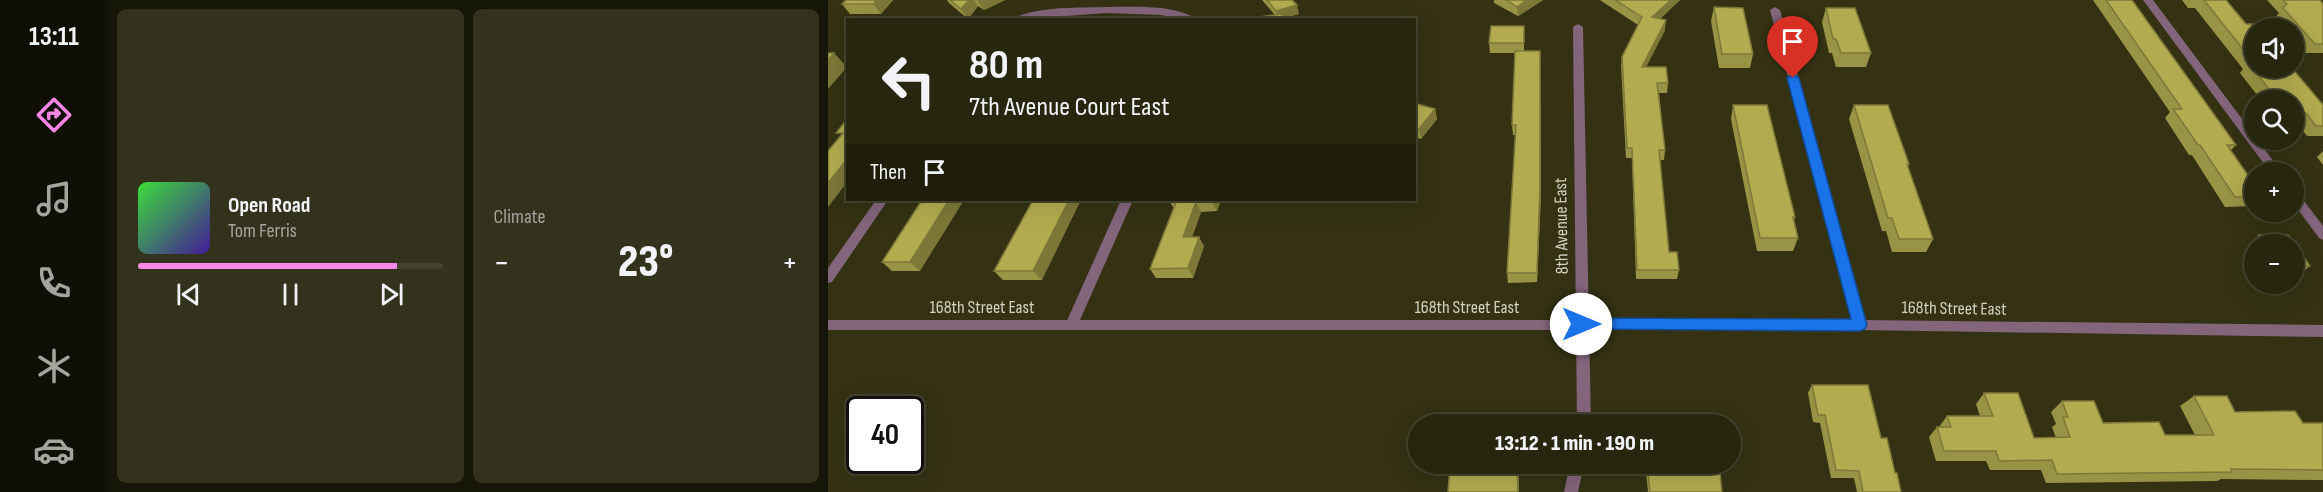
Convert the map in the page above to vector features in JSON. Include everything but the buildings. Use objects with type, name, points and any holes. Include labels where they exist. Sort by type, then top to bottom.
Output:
[{"type":"street","points":[[2148,0],[2269,162]]},
{"type":"street","points":[[1019,18],[1026,15],[1068,10],[1163,11],[1183,14],[1190,18]]},
{"type":"street","points":[[1774,10],[1860,325]]},
{"type":"street","name":"8th Avenue East","points":[[1578,27],[1584,414]]},
{"type":"street","points":[[828,278],[881,201]]},
{"type":"street","points":[[1071,325],[1127,201]]},
{"type":"street","points":[[2304,209],[2323,235]]},
{"type":"street","name":"168th Street East","points":[[828,325],[1860,325],[2323,331]]},
{"type":"street","points":[[1571,492],[1576,474]]},
{"type":"route","points":[[1581,324],[1860,325],[1793,78]]}]
